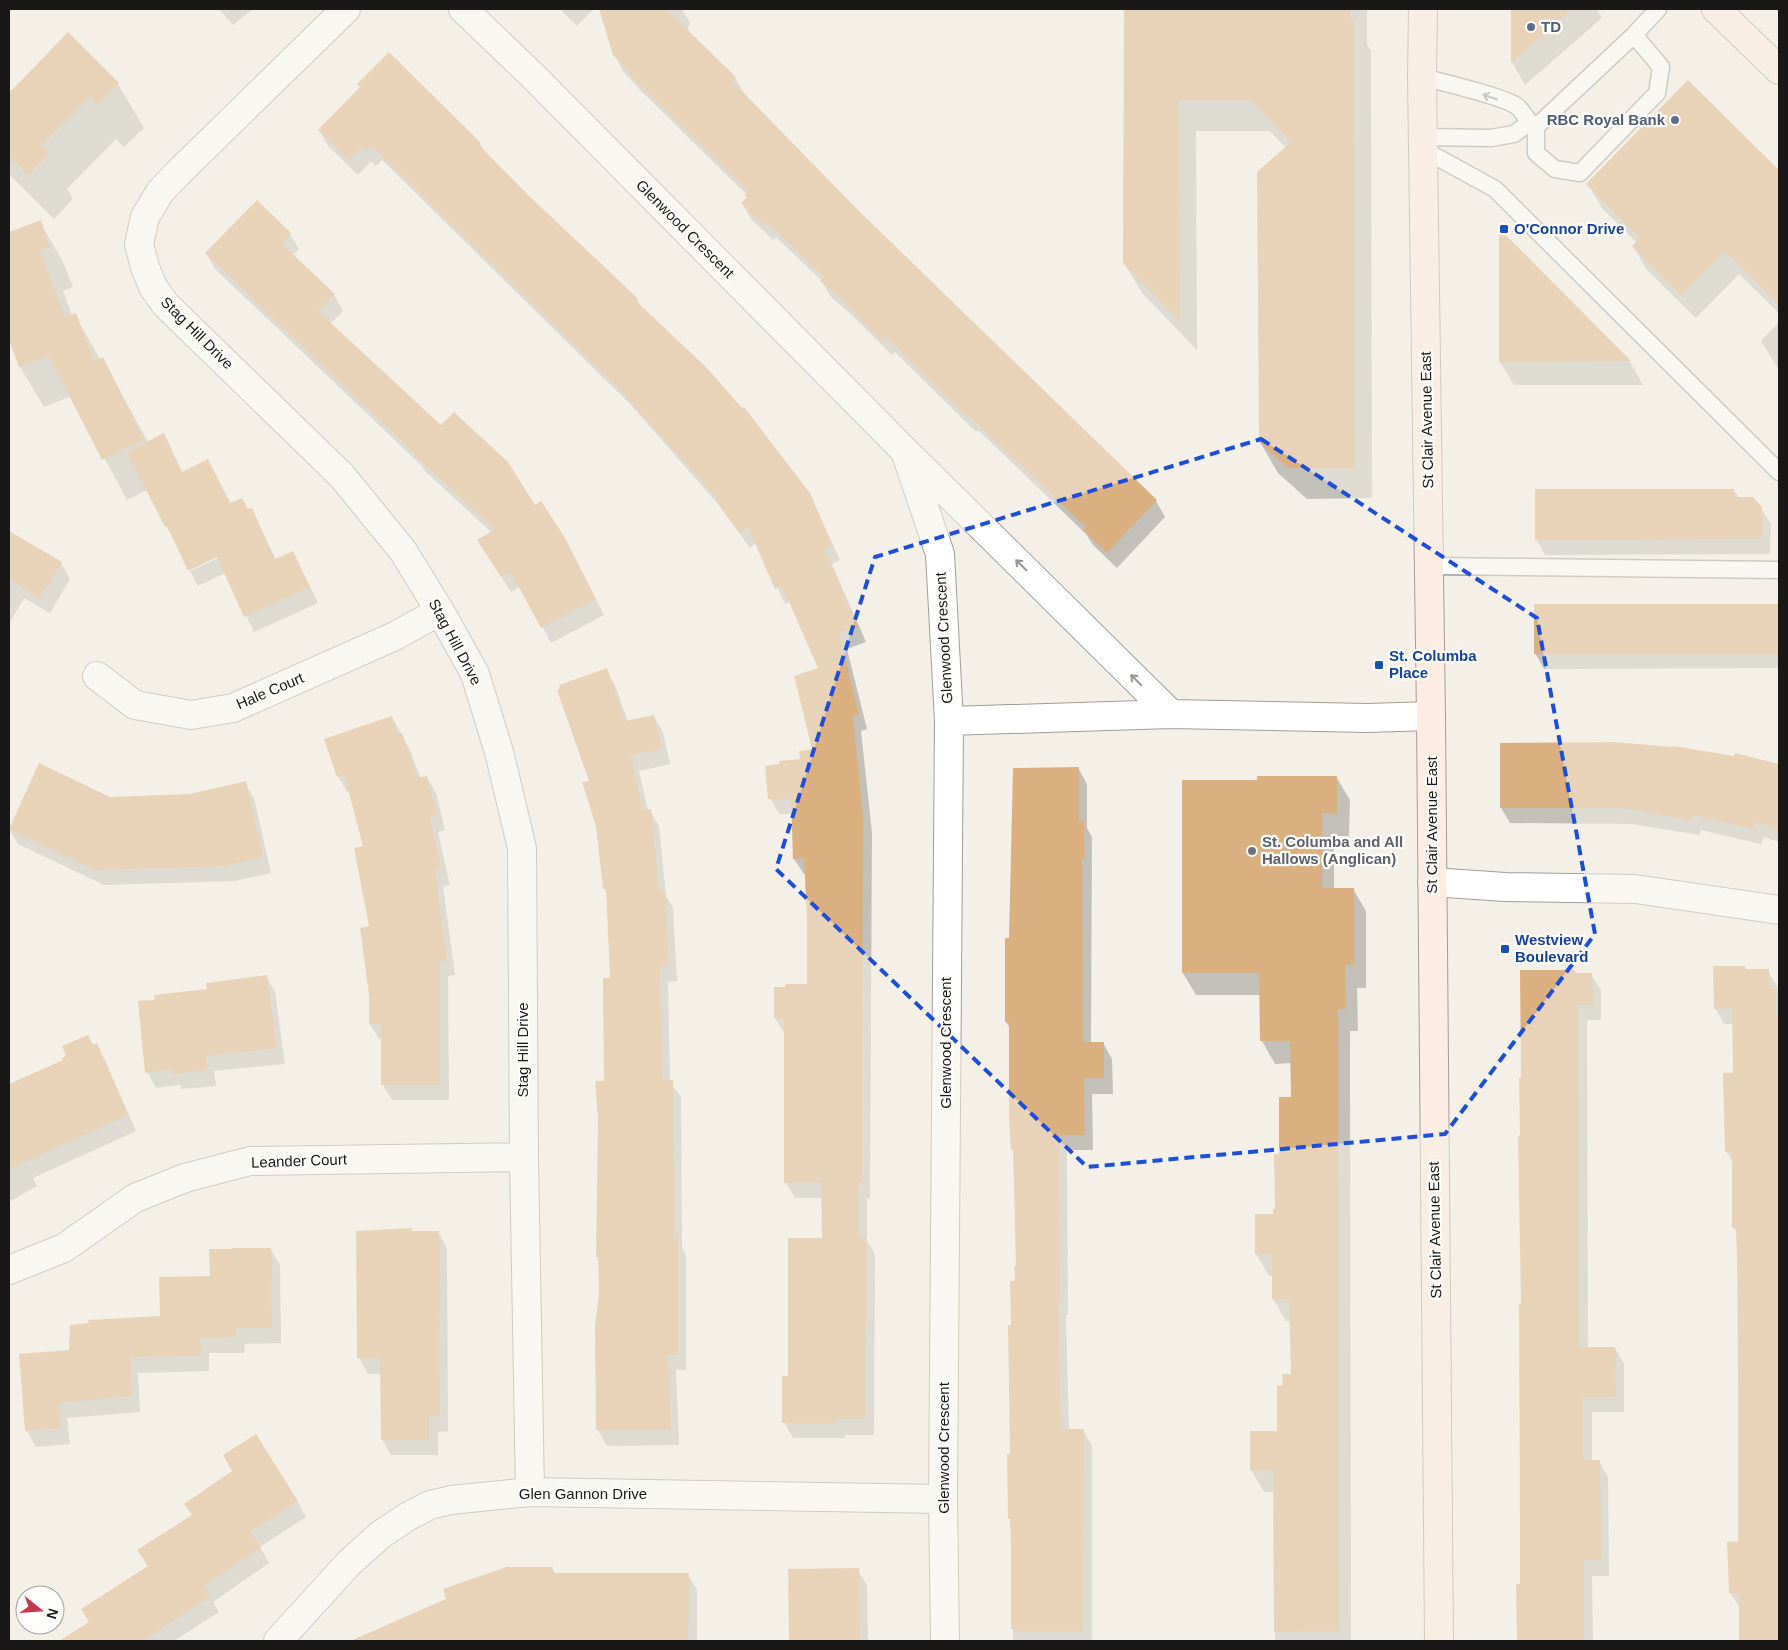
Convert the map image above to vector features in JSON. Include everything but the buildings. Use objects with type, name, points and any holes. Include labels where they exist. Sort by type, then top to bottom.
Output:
[{"type":"main road","points":[[1716,9],[1779,70]]},
{"type":"main road","name":"St Clair Avenue East","points":[[1424,11],[1422,77],[1431,716],[1440,1641]]},
{"type":"street","name":"Stag Hill Drive","points":[[346,9],[160,192],[145,217],[139,244],[153,287],[166,305],[342,476],[403,551],[475,674],[499,752],[522,848],[524,1157],[530,1492]]},
{"type":"street","name":"Glenwood Crescent","points":[[462,9],[531,74],[905,451],[1171,714]]},
{"type":"street","name":"Glenwood Crescent","points":[[905,451],[940,554],[948,721],[943,1499],[945,1641]]},
{"type":"street","name":"Hale Court","points":[[96,676],[135,705],[191,715],[233,708],[395,636],[440,612]]},
{"type":"street","points":[[948,721],[1171,714],[1367,718],[1431,716]]},
{"type":"street","points":[[1432,882],[1505,887],[1635,889],[1779,910]]},
{"type":"street","name":"Leander Court","points":[[9,1270],[64,1248],[135,1198],[185,1178],[250,1161],[524,1157]]},
{"type":"street","name":"Glen Gannon Drive","points":[[278,1641],[350,1563],[380,1535],[407,1517],[430,1506],[451,1500],[530,1492],[943,1499]]},
{"type":"lane","points":[[1424,144],[1514,134],[1532,125],[1634,35],[1658,9]]},
{"type":"lane","points":[[1422,77],[1517,106],[1532,125],[1536,153],[1555,169],[1580,173],[1657,94],[1661,67],[1634,35]]},
{"type":"lane","points":[[1424,144],[1495,189],[1779,472]]},
{"type":"lane","points":[[1429,566],[1779,570]]},
{"type":"highlighted area","points":[[1261,439],[1537,618],[1595,934],[1445,1134],[1087,1167],[776,869],[875,557]]},
{"type":"place","name":"TD","points":[[1531,27]]},
{"type":"place","name":"RBC Royal Bank","points":[[1675,120]]},
{"type":"place","name":"O'Connor Drive","points":[[1504,229]]},
{"type":"place","name":"St. Columba Place","points":[[1379,665]]},
{"type":"place","name":"St. Columba and All Hallows (Anglican)","points":[[1252,851]]},
{"type":"place","name":"Westview Boulevard","points":[[1505,949]]}]
